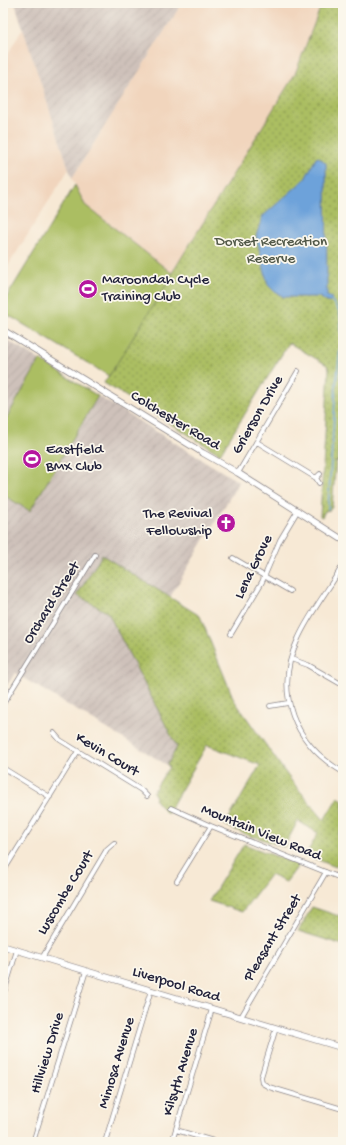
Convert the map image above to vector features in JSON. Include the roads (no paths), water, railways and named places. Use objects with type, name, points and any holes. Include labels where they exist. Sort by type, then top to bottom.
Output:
[{"type":"main road","name":"Colchester Road","points":[[3,330],[203,453],[238,472],[335,533],[343,540]]},
{"type":"main road","name":"Colchester Road","points":[[335,533],[343,536]]},
{"type":"main road","name":"Liverpool Road","points":[[3,946],[343,1048]]},
{"type":"street","name":"Grierson Drive","points":[[238,472],[298,371]]},
{"type":"street","points":[[257,442],[316,478],[319,483]]},
{"type":"street","points":[[316,478],[320,474]]},
{"type":"street","name":"Lena Grove","points":[[231,634],[265,576],[280,540],[298,510]]},
{"type":"street","name":"Orchard Street","points":[[3,704],[95,555]]},
{"type":"street","points":[[234,558],[290,591]]},
{"type":"street","points":[[343,565],[298,638],[288,674],[288,703],[296,724],[309,745],[319,755],[343,772]]},
{"type":"street","points":[[291,660],[308,665],[342,683]]},
{"type":"street","points":[[270,706],[288,703]]},
{"type":"street","name":"Kevin Court","points":[[54,733],[60,740],[141,790],[147,796]]},
{"type":"street","points":[[3,872],[78,751]]},
{"type":"street","points":[[3,768],[50,796]]},
{"type":"street","name":"Mountain View Road","points":[[171,808],[211,826],[343,879]]},
{"type":"street","points":[[177,882],[211,826]]},
{"type":"street","name":"Luscombe Court","points":[[42,958],[107,849],[114,842]]},
{"type":"street","name":"Pleasant Street","points":[[241,1017],[326,872]]},
{"type":"street","points":[[3,996],[17,950]]},
{"type":"street","name":"Hillview Drive","points":[[33,1142],[86,971]]},
{"type":"street","name":"Mimosa Avenue","points":[[105,1142],[151,990]]},
{"type":"street","name":"Kilsyth Avenue","points":[[172,1142],[212,1008]]},
{"type":"street","points":[[276,1028],[261,1077],[262,1083],[268,1087],[339,1108]]},
{"type":"street","points":[[176,1130],[217,1142]]},
{"type":"water","points":[[319,157],[326,163],[327,296],[332,298],[329,303],[319,297],[284,297],[275,292],[268,285],[256,236],[263,216],[305,179],[316,158]]},
{"type":"waterway","points":[[328,509],[336,385],[342,334],[340,312],[331,300]]},
{"type":"place","name":"Maroondah Cycle Training Club","points":[[88,289]]},
{"type":"place","name":"Eastfield BMX Club","points":[[32,459]]},
{"type":"place","name":"The Revival Fellowship","points":[[226,523]]},
{"type":"park label","name":"Dorset Recreation Reserve","points":[[271,250]]}]
